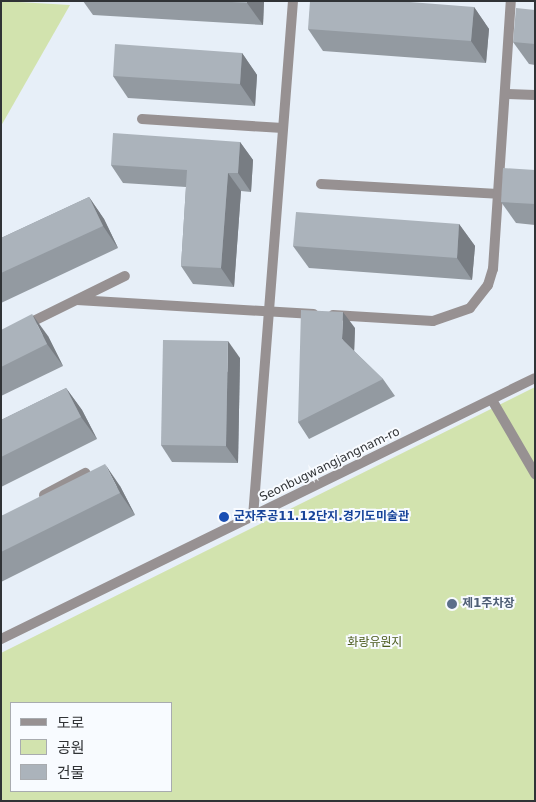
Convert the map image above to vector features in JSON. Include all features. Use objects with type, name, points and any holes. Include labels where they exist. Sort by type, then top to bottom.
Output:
[{"type":"street","points":[[253,516],[293,1]]},
{"type":"street","points":[[77,300],[433,321],[453,316],[470,308],[488,285],[493,269],[511,1]]},
{"type":"street","points":[[505,94],[535,96]]},
{"type":"street","points":[[142,119],[284,128]]},
{"type":"street","points":[[321,184],[498,194]]},
{"type":"street","points":[[1,337],[125,276]]},
{"type":"street","name":"Seonbugwangjangnam-ro","points":[[1,639],[535,378]]},
{"type":"street","points":[[492,400],[535,474]]},
{"type":"street","points":[[35,500],[85,473]]},
{"type":"green space","points":[[1,1],[70,5],[1,126]]},
{"type":"green space","name":"화랑유원지","points":[[535,387],[535,801],[1,801],[1,653]]},
{"type":"building","points":[[216,1],[247,1],[247,3]]},
{"type":"building","points":[[310,1],[397,1],[474,7],[471,41],[308,29]]},
{"type":"building","points":[[516,8],[535,10],[535,44],[513,42]]},
{"type":"building","points":[[115,44],[242,53],[240,84],[113,76]]},
{"type":"building","points":[[113,133],[240,142],[238,173],[228,173],[221,268],[181,266],[187,170],[111,165]]},
{"type":"building","points":[[503,168],[535,170],[535,204],[501,202]]},
{"type":"building","points":[[89,197],[103,226],[1,273],[1,238]]},
{"type":"building","points":[[296,212],[459,224],[457,258],[293,246]]},
{"type":"building","points":[[301,310],[343,312],[342,339],[383,379],[298,422]]},
{"type":"building","points":[[32,314],[47,344],[1,367],[1,330]]},
{"type":"building","points":[[163,340],[228,341],[226,446],[161,445]]},
{"type":"building","points":[[66,388],[81,417],[1,457],[1,420]]},
{"type":"building","points":[[105,464],[120,493],[1,552],[1,516]]},
{"type":"place","name":"군자주공11.12단지.경기도미술관","points":[[224,517]]},
{"type":"place","name":"제1주차장","points":[[452,604]]}]
